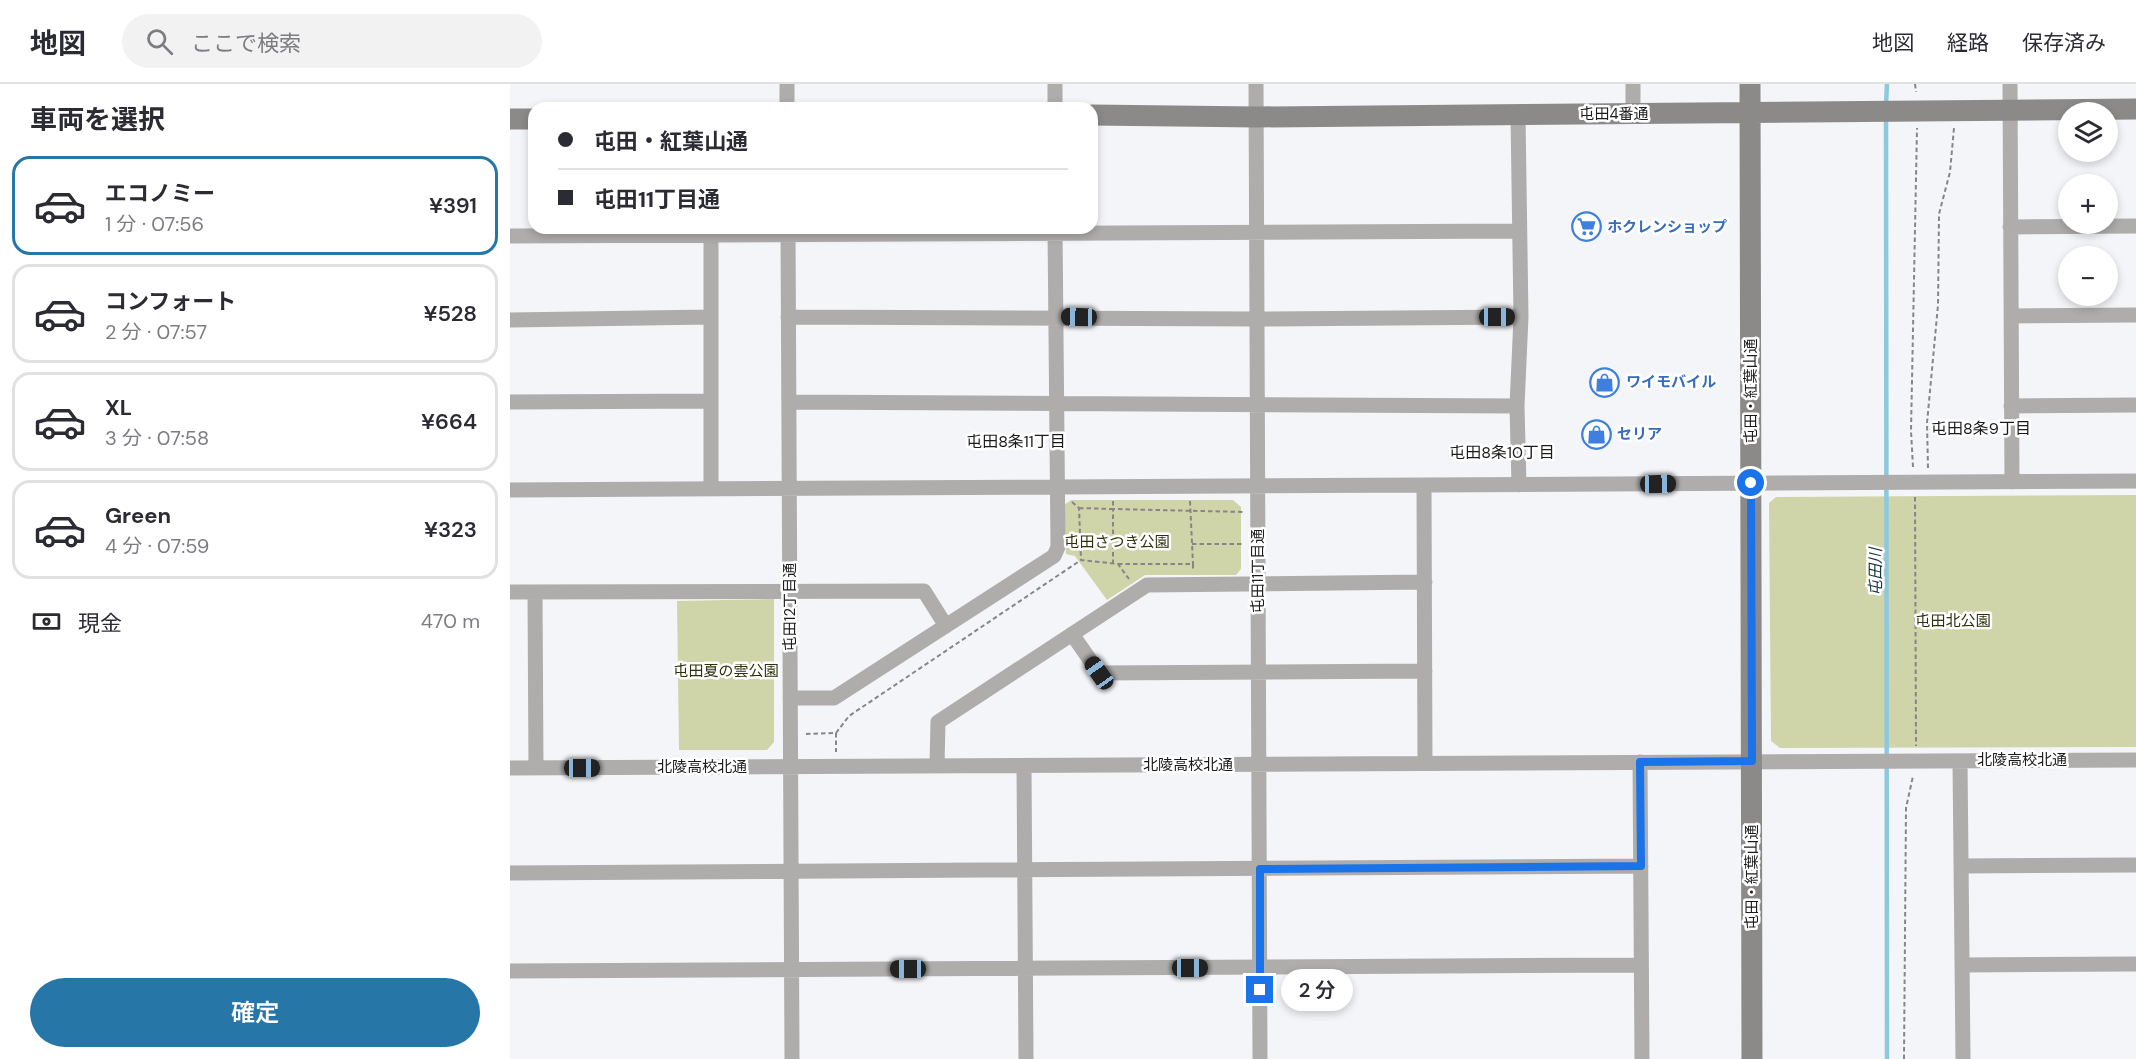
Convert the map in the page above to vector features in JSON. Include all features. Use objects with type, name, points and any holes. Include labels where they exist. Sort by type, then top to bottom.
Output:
[{"type":"street","points":[[787,84],[787,102]]},
{"type":"street","points":[[1055,84],[1055,102]]},
{"type":"street","name":"屯田11丁目通","points":[[1256,84],[1260,1059]]},
{"type":"street","points":[[1633,84],[1633,114]]},
{"type":"street","name":"屯田・紅葉山通","points":[[1750,84],[1752,1059]]},
{"type":"street","points":[[2010,84],[2012,482]]},
{"type":"street","name":"屯田4番通","points":[[1098,115],[1257,117],[2136,109]]},
{"type":"street","points":[[1518,115],[1521,317],[1517,406],[1519,485]]},
{"type":"street","points":[[510,119],[528,119]]},
{"type":"street","points":[[2010,226],[2136,226]]},
{"type":"street","points":[[1098,230],[1520,231]]},
{"type":"street","points":[[510,236],[711,234],[711,489]]},
{"type":"street","name":"屯田12丁目通","points":[[788,234],[792,1059]]},
{"type":"street","points":[[790,698],[834,698],[1054,556],[1058,547],[1061,492],[1056,404],[1055,234]]},
{"type":"street","points":[[2011,316],[2136,315]]},
{"type":"street","points":[[510,320],[711,317]]},
{"type":"street","points":[[788,317],[1257,319],[1521,317]]},
{"type":"street","points":[[510,402],[711,401]]},
{"type":"street","points":[[789,402],[1517,406]]},
{"type":"street","points":[[2011,406],[2136,405]]},
{"type":"street","points":[[510,490],[789,488],[1061,492],[1258,486],[1863,483],[1910,477],[2012,482],[2136,482]]},
{"type":"street","points":[[1424,485],[1425,763]]},
{"type":"street","points":[[938,766],[938,722],[1147,585],[1425,582]]},
{"type":"street","points":[[510,592],[924,591],[946,626]]},
{"type":"street","points":[[535,593],[536,768]]},
{"type":"street","points":[[1072,634],[1099,673],[1425,671]]},
{"type":"street","name":"北陵高校北通","points":[[510,768],[2136,760]]},
{"type":"street","points":[[1960,761],[1963,1059]]},
{"type":"street","points":[[1640,762],[1642,1059]]},
{"type":"street","points":[[1024,766],[1026,1059]]},
{"type":"street","points":[[510,873],[1641,866]]},
{"type":"street","points":[[1961,866],[2136,866]]},
{"type":"street","points":[[1962,965],[2136,964]]},
{"type":"street","points":[[510,971],[1641,965]]},
{"type":"path","points":[[1910,477],[1916,84]]},
{"type":"path","points":[[1928,471],[1927,423],[1938,305],[1939,214],[1950,172],[1954,124]]},
{"type":"path","points":[[1061,492],[1079,508],[1246,512]]},
{"type":"path","points":[[1189,495],[1194,576]]},
{"type":"path","points":[[1113,496],[1113,564]]},
{"type":"path","points":[[1079,508],[1081,560]]},
{"type":"path","points":[[1192,544],[1246,544]]},
{"type":"path","points":[[836,755],[836,733],[849,716],[1081,560],[1113,564],[1193,564]]},
{"type":"path","points":[[1118,564],[1134,586]]},
{"type":"path","points":[[803,734],[836,733]]},
{"type":"green space","name":"屯田北公園","points":[[2136,495],[2136,747],[1780,748],[1771,741],[1769,503],[1776,497]]},
{"type":"green space","name":"屯田さつき公園","points":[[1071,500],[1233,500],[1241,507],[1241,569],[1236,575],[1145,575],[1107,600],[1075,556],[1066,554],[1064,505]]},
{"type":"green space","name":"屯田夏の雲公園","points":[[774,599],[774,742],[767,750],[679,750],[677,601]]},
{"type":"waterway","name":"屯田川","points":[[1886,105],[1887,84]]},
{"type":"waterway","name":"屯田川","points":[[1886,117],[1887,1059]]},
{"type":"place","name":"ホクレンショップ","points":[[1586,227]]},
{"type":"place","name":"ワイモバイル","points":[[1605,382]]},
{"type":"place","name":"セリア","points":[[1596,434]]},
{"type":"district","name":"屯田8条9丁目","points":[[1981,428]]},
{"type":"district","name":"屯田8条11丁目","points":[[1016,441]]},
{"type":"district","name":"屯田8条10丁目","points":[[1502,452]]},
{"type":"route","points":[[1260,990],[1260,869],[1641,866],[1640,762],[1752,761],[1751,483]]}]
